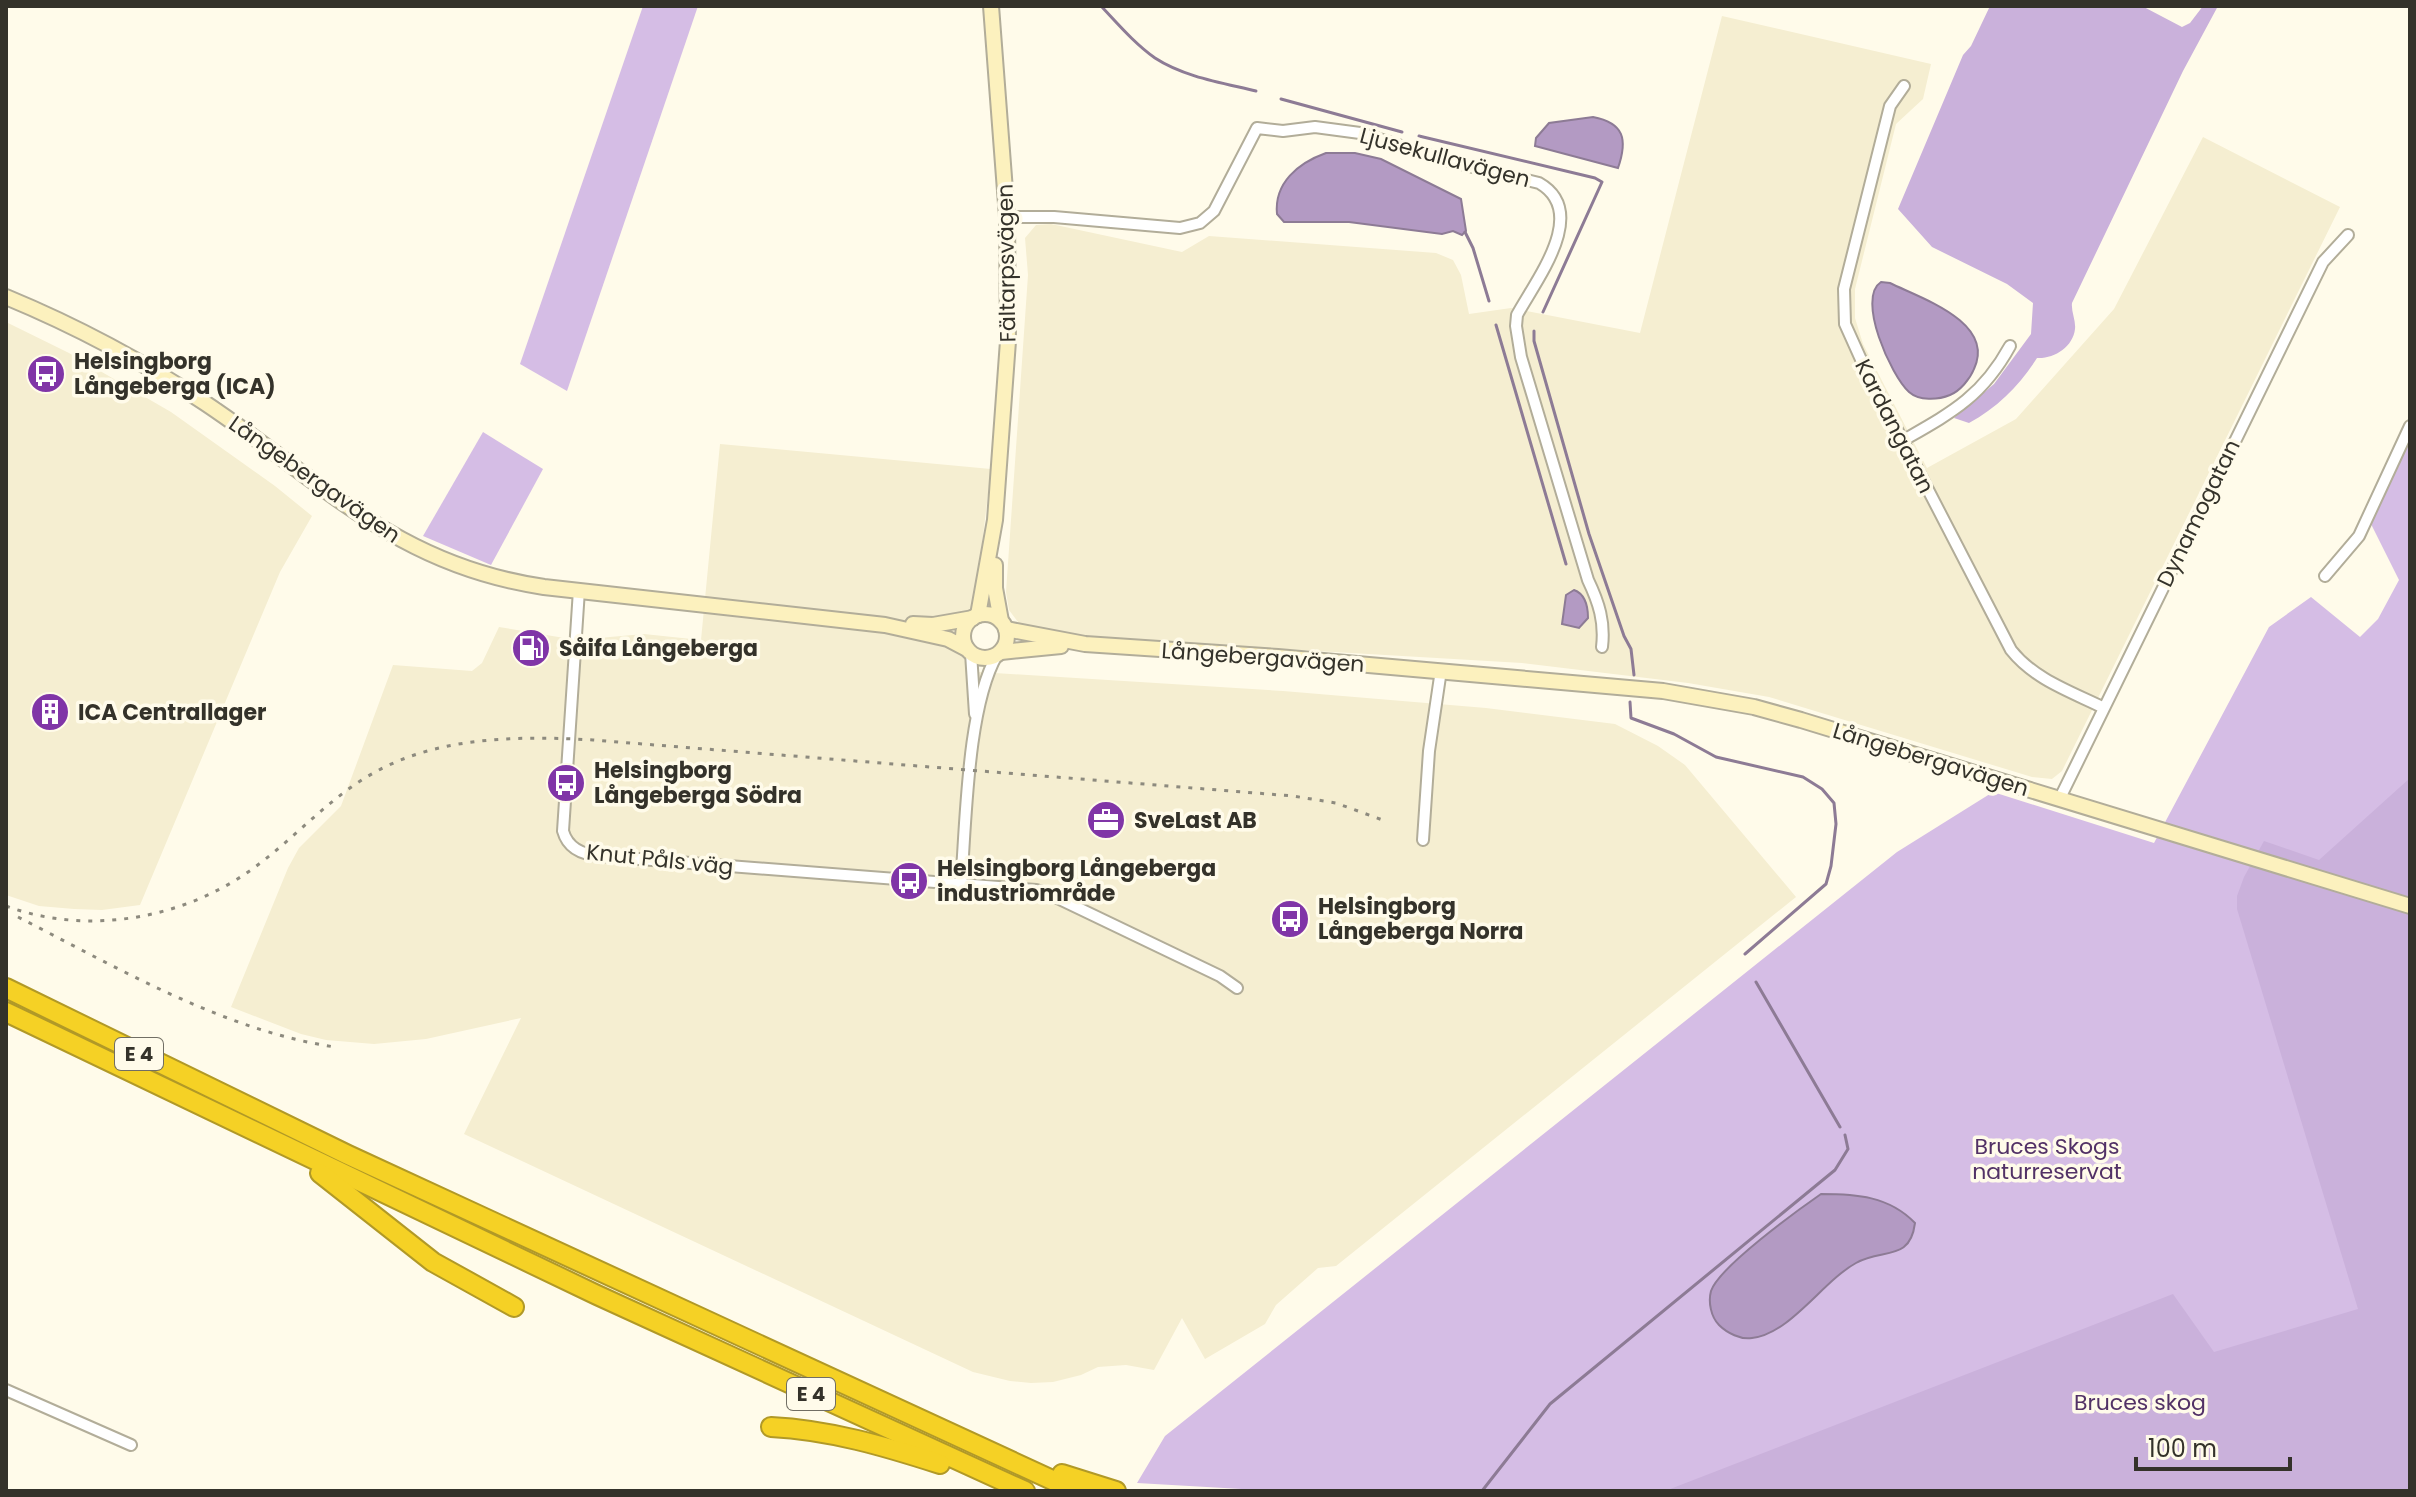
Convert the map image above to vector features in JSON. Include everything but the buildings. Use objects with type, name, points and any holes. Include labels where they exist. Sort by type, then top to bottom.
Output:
[{"type":"highway","name":"E 4","points":[[6,988],[348,1155],[1076,1491]]},
{"type":"highway","name":"E 4","points":[[6,1012],[611,1302],[1022,1491]]},
{"type":"highway","points":[[292,1151],[433,1262],[464,1282],[514,1307]]},
{"type":"highway","points":[[771,1427],[827,1432],[880,1445],[1022,1491]]},
{"type":"highway","points":[[944,1432],[1116,1491]]},
{"type":"street","name":"Fältarpsvägen","points":[[991,6],[1007,217],[1008,341],[995,520],[995,588],[1003,625]]},
{"type":"street","name":"Kardangatan","points":[[1904,86],[1890,106],[1844,289],[1845,324],[2011,650],[2021,663],[2038,676],[2102,707]]},
{"type":"street","name":"Ljusekullavägen","points":[[1007,217],[1095,220],[1173,228],[1195,225],[1205,220],[1217,206],[1257,128],[1283,131],[1315,127],[1360,133],[1549,188],[1556,197],[1560,231],[1552,252],[1517,315],[1516,326],[1530,387],[1588,580],[1598,601],[1604,628],[1602,647]]},
{"type":"street","name":"Dynamogatan","points":[[2060,798],[2323,262],[2348,235]]},
{"type":"street","name":"Långebergavägen","points":[[6,297],[70,324],[139,361],[206,403],[361,517],[427,553],[482,575],[522,583],[885,625],[948,639],[969,651]]},
{"type":"street","points":[[1902,441],[1958,408],[1986,383],[2010,346]]},
{"type":"street","points":[[2325,576],[2359,536],[2410,426]]},
{"type":"street","name":"Fältarpsvägen","points":[[976,616],[995,520]]},
{"type":"street","name":"Knut Påls väg","points":[[579,590],[563,831],[574,848],[594,856],[1036,890],[1220,976],[1237,988]]},
{"type":"street","points":[[961,885],[976,724],[988,670],[1006,643],[1003,625],[988,614],[976,616],[964,632],[969,651],[976,724]]},
{"type":"street","name":"Långebergavägen","points":[[885,625],[933,625],[976,616]]},
{"type":"street","name":"Långebergavägen","points":[[1003,625],[1085,644],[1441,670],[1648,690],[1741,704],[2410,906]]},
{"type":"street","name":"Långebergavägen","points":[[999,654],[1085,644]]},
{"type":"street","points":[[969,651],[980,658],[999,654]]},
{"type":"street","points":[[1423,840],[1429,751],[1441,670]]},
{"type":"street","points":[[6,1390],[131,1445]]},
{"type":"shaded area","points":[[1722,16],[1931,64],[1923,99],[1896,124],[1855,289],[1855,318],[1863,344],[1927,468],[2016,419],[2114,309],[2203,137],[2340,207],[2062,771],[2052,779],[2032,777],[1769,697],[1688,683],[1522,663],[1062,636],[1021,626],[1009,610],[1006,592],[1028,275],[1025,238],[1036,225],[1051,224],[1182,252],[1209,236],[1436,253],[1453,260],[1461,275],[1469,314],[1511,308],[1640,333]]},
{"type":"shaded area","points":[[1593,117],[1611,123],[1621,134],[1623,149],[1618,168],[1535,146],[1536,138],[1549,123]]},
{"type":"shaded area","points":[[1326,153],[1355,153],[1381,159],[1461,199],[1466,231],[1462,235],[1453,231],[1442,234],[1349,222],[1284,222],[1277,214],[1277,203],[1284,184],[1306,162]]},
{"type":"shaded area","points":[[1881,282],[1890,283],[1936,304],[1965,325],[1974,338],[1978,352],[1974,369],[1957,391],[1929,399],[1913,395],[1902,383],[1886,354],[1874,320],[1874,291]]},
{"type":"shaded area","points":[[6,322],[69,353],[171,412],[312,516],[280,572],[140,905],[102,910],[74,909],[39,906],[6,895]]},
{"type":"shaded area","points":[[720,444],[991,469],[975,603],[957,623],[954,632],[966,664],[979,672],[1283,691],[1486,708],[1615,724],[1658,746],[1685,765],[1796,897],[1336,1266],[1318,1268],[1276,1305],[1265,1324],[1205,1359],[1182,1318],[1154,1370],[1126,1365],[1098,1367],[1053,1382],[1031,1383],[973,1372],[464,1134],[521,1018],[426,1039],[374,1044],[326,1040],[301,1034],[231,1007],[288,868],[299,848],[341,806],[393,665],[472,671],[482,663],[499,627],[576,640],[644,634],[701,640]]},
{"type":"shaded area","points":[[1574,590],[1583,598],[1587,610],[1588,618],[1579,628],[1562,624],[1566,595]]},
{"type":"shaded area","points":[[1821,1194],[1859,1196],[1883,1202],[1915,1223],[1912,1235],[1901,1249],[1866,1259],[1844,1271],[1780,1327],[1752,1338],[1726,1331],[1716,1322],[1711,1309],[1711,1291],[1717,1281],[1760,1240]]},
{"type":"green space","points":[[643,6],[698,6],[567,391],[520,364]]},
{"type":"green space","points":[[1990,6],[2142,6],[2182,27],[2190,23],[2203,6],[2218,6],[2183,71],[2072,303],[2075,329],[2071,341],[2056,354],[2037,358],[2008,395],[1969,423],[1954,418],[1994,384],[2031,334],[2033,303],[2007,284],[1932,247],[1898,209],[1963,55],[1971,46]]},
{"type":"green space","points":[[483,432],[543,469],[491,565],[423,536]]},
{"type":"green space","name":"Bruces Skogs naturreservat","points":[[2410,438],[2410,1491],[1278,1491],[1137,1483],[1165,1436],[1897,852],[1993,792],[2154,843],[2269,627],[2311,597],[2360,637],[2378,619],[2399,580],[2371,524]]},
{"type":"green space","name":"Bruces skog","points":[[2410,778],[2410,1491],[1665,1491],[2173,1294],[2214,1352],[2358,1309],[2237,909],[2237,896],[2264,841],[2319,860]]},
{"type":"waterway","points":[[1101,6],[1127,34],[1166,65],[1204,79],[1256,91]]},
{"type":"waterway","points":[[1281,99],[1402,132]]},
{"type":"waterway","points":[[1419,136],[1602,182],[1543,312]]},
{"type":"waterway","points":[[1465,232],[1489,301]]},
{"type":"waterway","points":[[1496,325],[1566,564]]},
{"type":"waterway","points":[[1534,331],[1534,341],[1589,534],[1631,649],[1634,675]]},
{"type":"waterway","points":[[1630,702],[1631,718],[1674,734],[1716,757],[1803,777],[1822,789],[1834,803],[1836,824],[1826,884],[1745,954]]},
{"type":"waterway","points":[[1756,982],[1840,1127]]},
{"type":"waterway","points":[[1482,1491],[1550,1404],[1835,1170],[1848,1149],[1845,1135]]},
{"type":"railway","points":[[6,906],[38,915],[105,921],[170,909],[202,898],[231,883],[370,775],[413,755],[489,740],[593,740],[1293,796],[1336,803],[1388,822]]},
{"type":"railway","points":[[18,917],[132,976],[212,1012],[294,1039],[335,1047]]},
{"type":"place","name":"Helsingborg Långeberga (ICA)","points":[[46,374]]},
{"type":"place","name":"Såifa Långeberga","points":[[531,648]]},
{"type":"place","name":"ICA Centrallager","points":[[50,712]]},
{"type":"place","name":"Helsingborg Långeberga Södra","points":[[566,783]]},
{"type":"place","name":"SveLast AB","points":[[1106,820]]},
{"type":"place","name":"Helsingborg Långeberga industriområde","points":[[909,881]]},
{"type":"place","name":"Helsingborg Långeberga Norra","points":[[1290,919]]}]
